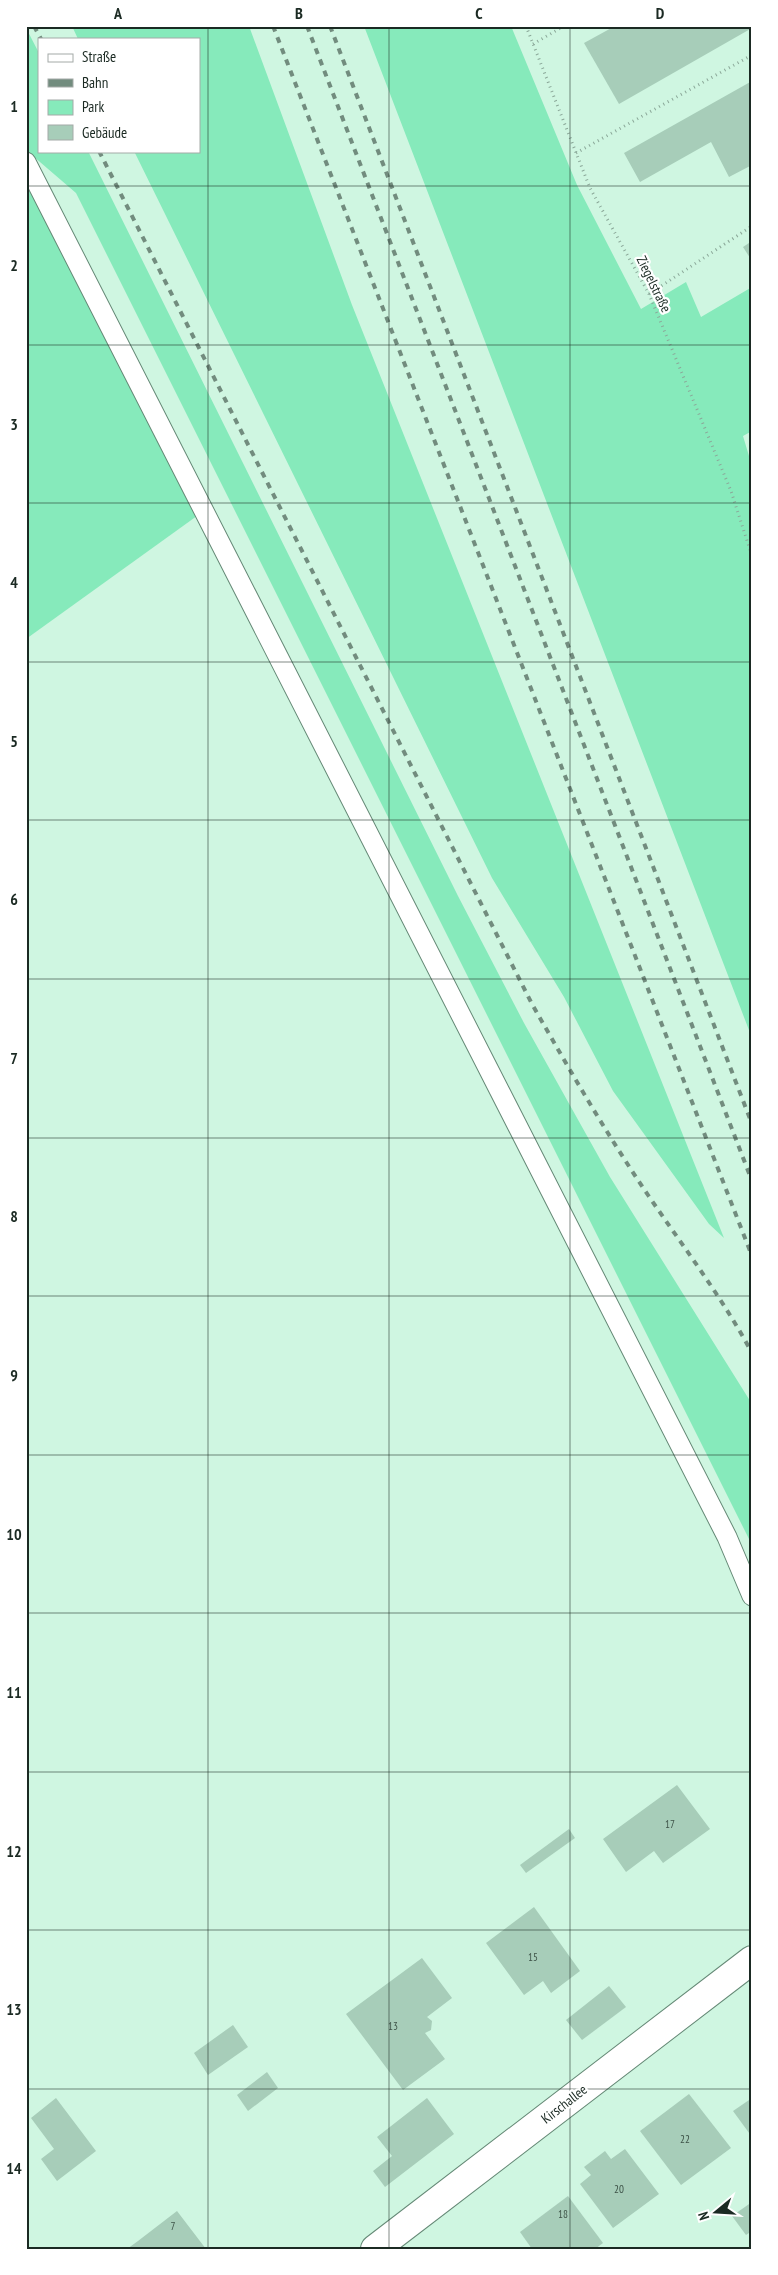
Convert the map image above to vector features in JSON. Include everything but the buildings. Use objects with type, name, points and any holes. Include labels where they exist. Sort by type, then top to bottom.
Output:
[{"type":"street","name":"Kirschallee","points":[[375,2249],[752,1960]]},
{"type":"lane","points":[[26,162],[727,1537],[752,1596]]},
{"type":"path","name":"Ziegelstraße","points":[[526,26],[590,188],[649,294],[731,491],[752,556]]},
{"type":"path","points":[[532,44],[564,26]]},
{"type":"path","points":[[576,153],[752,55]]},
{"type":"path","points":[[649,294],[752,226]]},
{"type":"green space","points":[[72,26],[249,26],[352,305],[724,1238],[709,1224],[613,1091],[564,997],[492,878],[134,152],[200,152],[200,38],[78,38]]},
{"type":"green space","points":[[364,26],[511,26],[577,185],[641,309],[686,282],[701,317],[752,287],[752,431],[743,436],[752,466],[752,1038]]},
{"type":"green space","points":[[26,28],[38,51],[38,152],[88,152],[458,896],[524,1023],[610,1177],[752,1404],[752,1545],[76,193],[26,150]]},
{"type":"green space","points":[[26,189],[58,209],[208,508],[26,639]]},
{"type":"railway","points":[[34,26],[40,38]]},
{"type":"railway","points":[[273,26],[752,1256]]},
{"type":"railway","points":[[307,26],[752,1181]]},
{"type":"railway","points":[[330,26],[752,1124]]},
{"type":"railway","points":[[100,152],[532,1004],[617,1148],[715,1292],[752,1353]]}]
